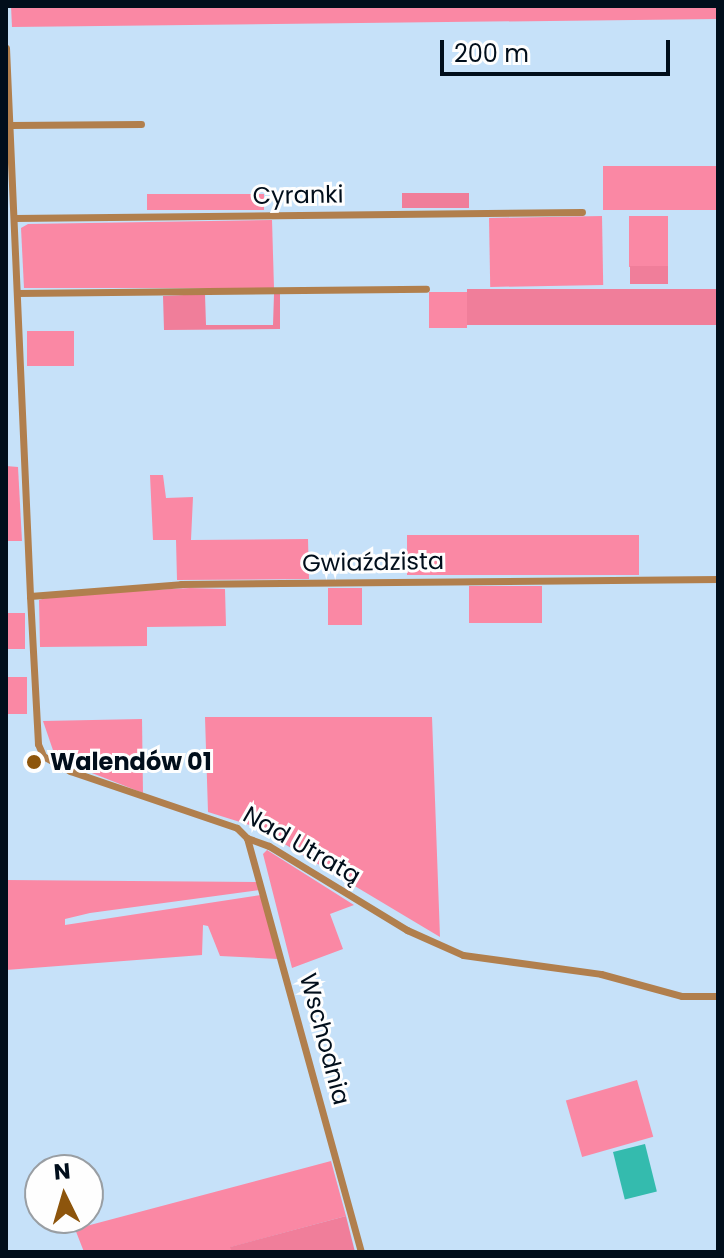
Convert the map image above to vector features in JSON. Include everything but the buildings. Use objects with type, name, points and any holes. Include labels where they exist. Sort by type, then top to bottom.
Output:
[{"type":"street","name":"Nad Utratą","points":[[6,48],[30,596],[38,744],[43,756],[70,771],[237,828],[247,838],[269,846],[407,930],[463,955],[601,974],[682,996],[718,996]]},
{"type":"street","points":[[10,125],[141,124]]},
{"type":"street","name":"Cyranki","points":[[14,218],[582,212]]},
{"type":"street","points":[[17,293],[426,289]]},
{"type":"street","name":"Gwiaździsta","points":[[30,596],[181,584],[718,579]]},
{"type":"street","name":"Wschodnia","points":[[247,838],[361,1252]]},
{"type":"shaded area","points":[[11,6],[718,6],[718,19],[12,27]]},
{"type":"shaded area","points":[[603,166],[718,166],[718,210],[603,210]]},
{"type":"shaded area","points":[[402,193],[469,193],[469,208],[402,208]]},
{"type":"shaded area","points":[[147,194],[264,194],[264,210],[147,210]]},
{"type":"shaded area","points":[[602,216],[603,285],[490,287],[489,218]]},
{"type":"shaded area","points":[[629,216],[668,216],[668,267],[629,267]]},
{"type":"shaded area","points":[[272,220],[274,288],[24,288],[21,228],[28,224]]},
{"type":"shaded area","points":[[630,266],[668,266],[668,284],[630,284]]},
{"type":"shaded area","points":[[467,289],[718,289],[718,325],[467,325]]},
{"type":"shaded area","points":[[429,292],[467,292],[467,328],[429,328]]},
{"type":"shaded area","points":[[205,294],[206,325],[273,325],[274,294],[280,294],[280,329],[164,330],[163,296]]},
{"type":"shaded area","points":[[27,331],[74,331],[74,366],[27,366]]},
{"type":"shaded area","points":[[6,466],[18,467],[22,541],[6,541]]},
{"type":"shaded area","points":[[150,475],[163,475],[166,498],[193,497],[191,540],[308,539],[309,579],[177,580],[176,540],[153,540]]},
{"type":"shaded area","points":[[407,535],[639,535],[639,575],[407,575]]},
{"type":"shaded area","points":[[469,586],[542,586],[542,623],[469,623]]},
{"type":"shaded area","points":[[328,588],[362,588],[362,625],[328,625]]},
{"type":"shaded area","points":[[225,589],[226,626],[147,627],[147,646],[40,647],[39,600],[57,595]]},
{"type":"shaded area","points":[[6,613],[25,613],[25,649],[6,649]]},
{"type":"shaded area","points":[[6,677],[27,677],[27,714],[6,714]]},
{"type":"shaded area","points":[[205,717],[432,717],[440,937],[256,827],[208,812]]},
{"type":"shaded area","points":[[142,719],[143,793],[56,759],[43,721]]},
{"type":"shaded area","points":[[267,850],[354,905],[330,914],[343,949],[292,968],[263,854]]},
{"type":"shaded area","points":[[6,880],[258,882],[260,890],[90,913],[65,919],[65,925],[261,895],[278,959],[220,956],[208,926],[203,925],[202,955],[6,970]]},
{"type":"shaded area","points":[[637,1080],[653,1137],[582,1157],[566,1100]]},
{"type":"shaded area","points":[[645,1144],[657,1192],[625,1200],[613,1152]]},
{"type":"shaded area","points":[[331,1161],[346,1216],[231,1247],[232,1252],[84,1252],[77,1234],[104,1234],[104,1221]]},
{"type":"shaded area","points":[[346,1216],[355,1252],[232,1252],[230,1247]]},
{"type":"place","name":"Walendów 01","points":[[34,762]]}]
